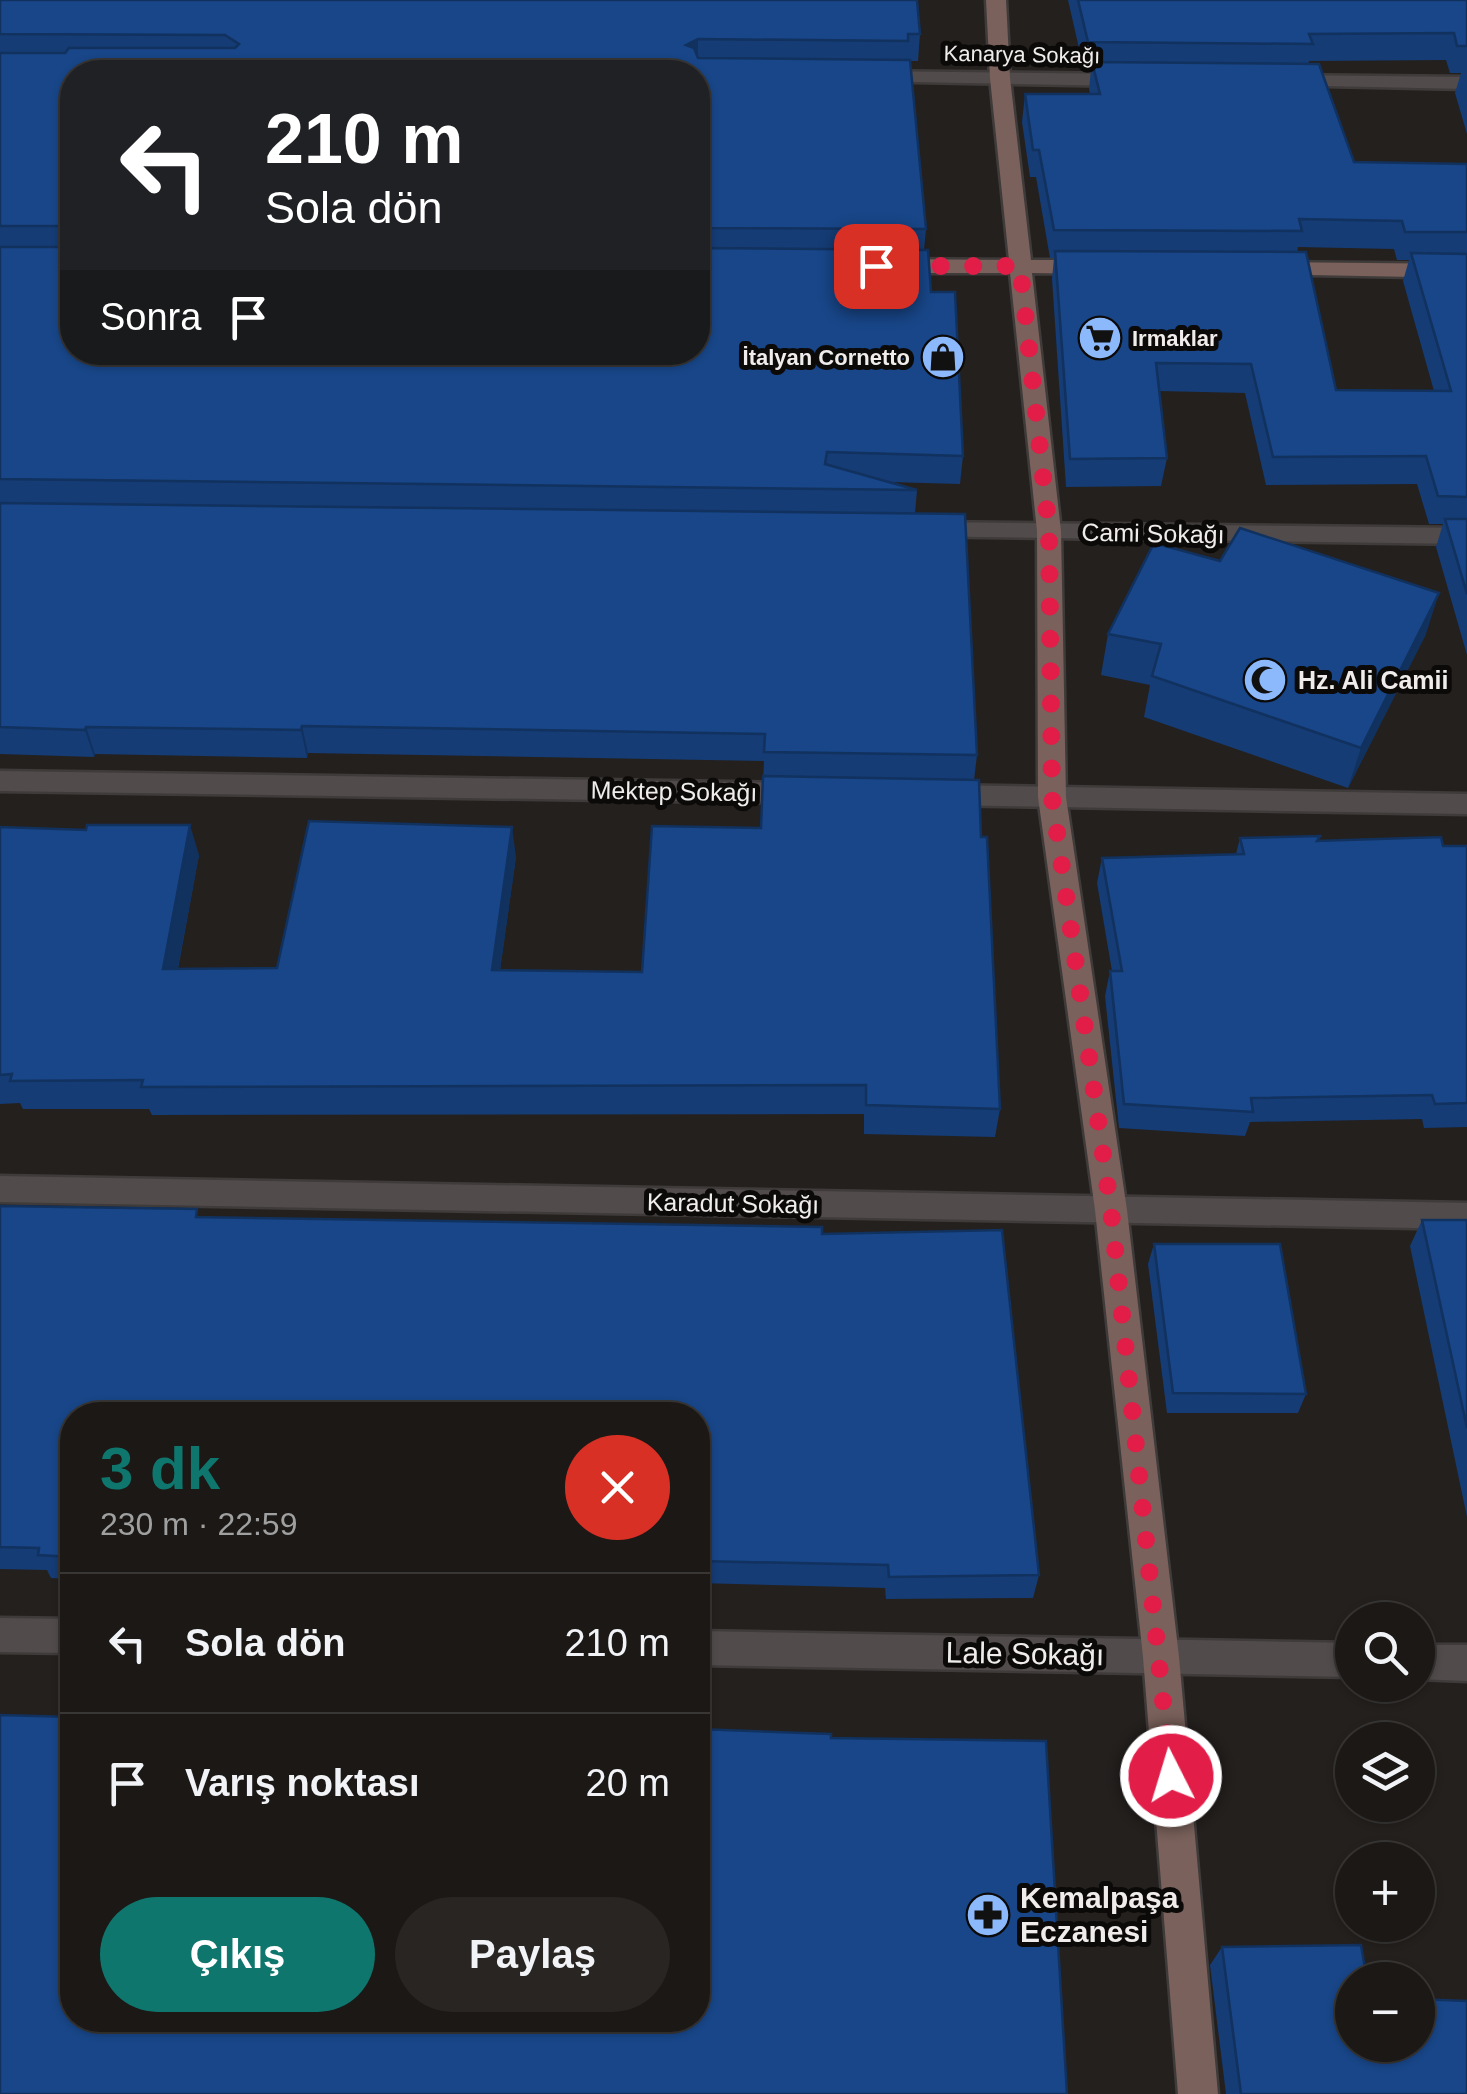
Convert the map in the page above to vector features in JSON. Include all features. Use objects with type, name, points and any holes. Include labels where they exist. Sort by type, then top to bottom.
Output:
[{"type":"main road","points":[[996,0],[1000,78],[1049,531],[1052,797],[1111,1210],[1161,1657],[1198,2094]]},
{"type":"main road","points":[[868,266],[1117,268]]},
{"type":"main road","points":[[1253,269],[1467,272]]},
{"type":"street","name":"Kanarya Sokağı","points":[[849,77],[1156,80]]},
{"type":"street","points":[[1272,81],[1467,84]]},
{"type":"street","name":"Cami Sokağı","points":[[890,530],[1467,536]]},
{"type":"street","name":"Mektep Sokağı","points":[[0,781],[834,794]]},
{"type":"street","points":[[913,795],[1467,804]]},
{"type":"street","name":"Karadut Sokağı","points":[[0,1190],[1467,1216]]},
{"type":"street","points":[[0,1634],[60,1636]]},
{"type":"street","name":"Lale Sokağı","points":[[710,1648],[1335,1660]]},
{"type":"street","points":[[1435,1662],[1467,1662]]},
{"type":"building","points":[[0,0],[917,0],[920,34],[908,34],[908,41],[698,39],[686,45],[694,48],[698,58],[910,60],[926,229],[710,228],[710,60],[60,60],[60,226],[0,226],[0,53],[65,53],[69,48],[235,48],[239,44],[225,35],[0,34]]},
{"type":"building","points":[[1078,0],[1467,0],[1467,46],[1457,46],[1454,33],[1309,34],[1313,44],[1088,42]]},
{"type":"building","points":[[1092,62],[1319,64],[1354,162],[1467,164],[1467,232],[1405,232],[1402,221],[1299,219],[1302,231],[1054,230],[1039,150],[1033,150],[1025,94],[1100,94]]},
{"type":"building","points":[[0,247],[60,247],[60,365],[710,365],[710,248],[928,250],[931,292],[955,292],[963,456],[827,452],[825,464],[917,490],[0,479]]},
{"type":"building","points":[[1055,251],[1306,252],[1336,390],[1451,391],[1411,253],[1467,254],[1467,497],[1438,496],[1426,456],[1273,457],[1251,364],[1156,363],[1167,458],[1070,459]]},
{"type":"building","points":[[0,503],[965,514],[977,755],[764,752],[765,734],[302,726],[301,730],[0,727]]},
{"type":"building","points":[[1445,519],[1467,519],[1467,594]]},
{"type":"building","name":"Hz. Ali Camii","points":[[1240,528],[1439,593],[1361,748],[1152,676],[1161,644],[1108,634],[1154,543],[1220,561]]},
{"type":"building","points":[[763,776],[979,780],[981,837],[987,837],[1000,1109],[866,1105],[866,1085],[141,1087],[143,1080],[10,1081],[12,1074],[0,1075],[0,827],[86,830],[87,825],[190,825],[163,969],[277,968],[309,821],[512,827],[492,970],[642,972],[652,826],[761,828]]},
{"type":"building","points":[[1320,836],[1317,841],[1441,837],[1443,846],[1467,846],[1467,1103],[1435,1104],[1432,1095],[1251,1098],[1253,1112],[1124,1104],[1110,971],[1122,971],[1102,858],[1244,854],[1240,838]]},
{"type":"building","points":[[0,1206],[197,1209],[196,1217],[822,1227],[822,1234],[1002,1230],[1039,1575],[889,1577],[888,1565],[710,1561],[710,1402],[60,1402],[60,1556],[38,1555],[39,1548],[0,1547]]},
{"type":"building","points":[[1422,1220],[1467,1220],[1467,1428]]},
{"type":"building","points":[[1154,1244],[1280,1244],[1306,1394],[1173,1393]]},
{"type":"building","points":[[0,1715],[60,1717],[60,2032],[710,2032],[710,1729],[831,1734],[831,1738],[1046,1741],[1067,2094],[0,2094]]},
{"type":"building","points":[[1361,1945],[1364,1962],[1335,1962],[1335,2062],[1435,2062],[1435,2000],[1467,2001],[1467,2094],[1241,2094],[1222,1947]]},
{"type":"place","name":"Irmaklar","points":[[1100,338]]},
{"type":"place","name":"İtalyan Cornetto","points":[[943,357]]},
{"type":"place","name":"Hz. Ali Camii","points":[[1265,680]]},
{"type":"place","name":"Kemalpaşa Eczanesi","points":[[988,1915]]},
{"type":"route","points":[[876,266],[1020,266],[1049,531],[1052,797],[1111,1210],[1171,1776]]}]
